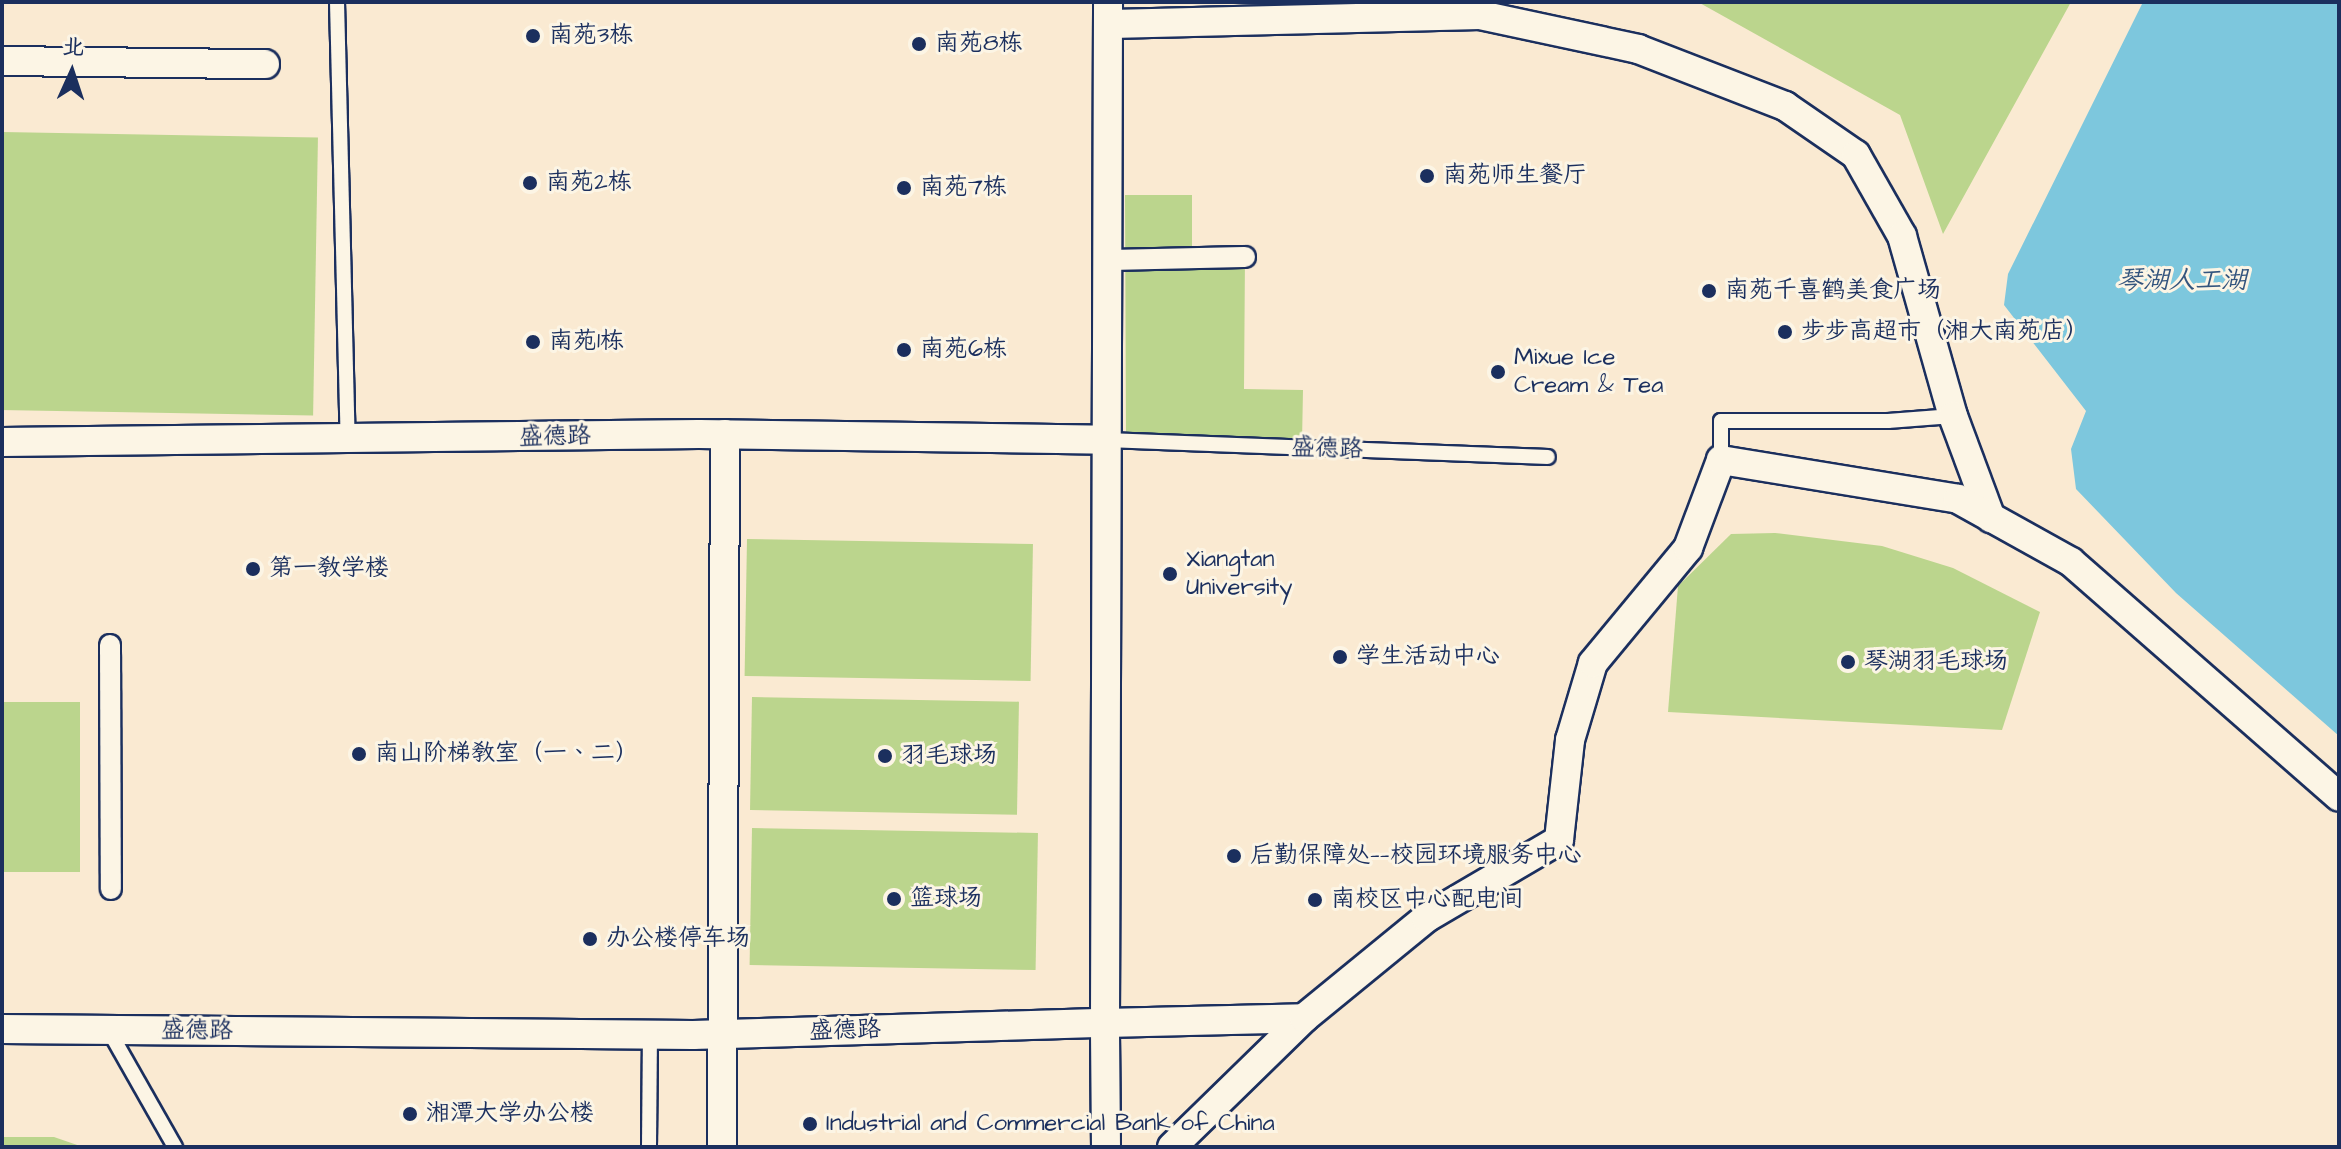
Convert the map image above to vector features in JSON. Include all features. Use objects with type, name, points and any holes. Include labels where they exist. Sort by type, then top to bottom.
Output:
[{"type":"street","points":[[1106,1147],[1110,13],[1480,15],[1638,49],[1785,106],[1856,155],[1902,236],[1953,416],[1991,518]]},
{"type":"street","points":[[2,61],[265,64]]},
{"type":"street","points":[[1109,260],[1245,257]]},
{"type":"street","name":"盛德路","points":[[2,442],[348,441],[725,434],[1107,440]]},
{"type":"street","points":[[722,1147],[720,1035],[725,434]]},
{"type":"street","points":[[1172,1147],[1304,1018],[1426,918],[1559,840],[1570,740],[1593,663],[1688,548],[1721,460],[1958,499],[2071,562],[2339,797]]},
{"type":"street","points":[[110,645],[111,889]]},
{"type":"street","name":"盛德路","points":[[2,1029],[720,1035],[1304,1018]]},
{"type":"lane","points":[[337,2],[348,441]]},
{"type":"lane","points":[[1721,460],[1721,421],[1888,421],[1953,416]]},
{"type":"lane","name":"盛德路","points":[[1107,440],[1548,457]]},
{"type":"lane","points":[[108,1029],[175,1147]]},
{"type":"lane","points":[[649,1147],[650,1035]]},
{"type":"shaded area","name":"Xiangtan University","points":[[2,2],[2339,2],[2339,1147],[2,1147]]},
{"type":"green space","points":[[1698,2],[2071,2],[1943,234],[1900,115]]},
{"type":"green space","points":[[2,132],[318,138],[313,415],[2,410]]},
{"type":"green space","points":[[1125,195],[1192,195],[1192,258],[1245,257],[1244,389],[1303,390],[1302,442],[1126,435]]},
{"type":"green space","name":"琴湖羽毛球场","points":[[1775,533],[1882,546],[1953,568],[2040,612],[2002,730],[1668,712],[1678,586],[1731,534]]},
{"type":"green space","points":[[747,539],[1033,544],[1031,681],[745,676]]},
{"type":"green space","name":"羽毛球场","points":[[752,697],[1019,702],[1017,815],[750,810]]},
{"type":"green space","points":[[2,702],[80,702],[80,872],[2,872]]},
{"type":"green space","name":"篮球场","points":[[752,828],[1038,833],[1036,970],[750,965]]},
{"type":"green space","points":[[2,1137],[54,1137],[83,1147],[2,1147]]},
{"type":"water","name":"琴湖人工湖","points":[[2143,2],[2339,2],[2339,736],[2176,593],[2076,489],[2071,449],[2086,411],[2004,305],[2008,274]]},
{"type":"place","name":"南苑3栋","points":[[533,36]]},
{"type":"place","name":"南苑8栋","points":[[919,44]]},
{"type":"place","name":"南苑师生餐厅","points":[[1427,176]]},
{"type":"place","name":"南苑2栋","points":[[530,183]]},
{"type":"place","name":"南苑7栋","points":[[904,188]]},
{"type":"place","name":"南苑千喜鹤美食广场","points":[[1709,291]]},
{"type":"place","name":"步步高超市（湘大南苑店）","points":[[1785,332]]},
{"type":"place","name":"南苑1栋","points":[[533,342]]},
{"type":"place","name":"南苑6栋","points":[[904,350]]},
{"type":"place","name":"Mixue Ice Cream & Tea","points":[[1498,372]]},
{"type":"place","name":"第一教学楼","points":[[253,569]]},
{"type":"place","name":"Xiangtan University","points":[[1170,574]]},
{"type":"place","name":"学生活动中心","points":[[1340,657]]},
{"type":"place","name":"琴湖羽毛球场","points":[[1848,662]]},
{"type":"place","name":"南山阶梯教室（一、二）","points":[[359,754]]},
{"type":"place","name":"羽毛球场","points":[[885,756]]},
{"type":"place","name":"后勤保障处——校园环境服务中心","points":[[1234,856]]},
{"type":"place","name":"篮球场","points":[[894,899]]},
{"type":"place","name":"南校区中心配电间","points":[[1315,900]]},
{"type":"place","name":"办公楼停车场","points":[[590,939]]},
{"type":"place","name":"湘潭大学办公楼","points":[[410,1114]]},
{"type":"place","name":"Industrial and Commercial Bank of China","points":[[810,1124]]}]
